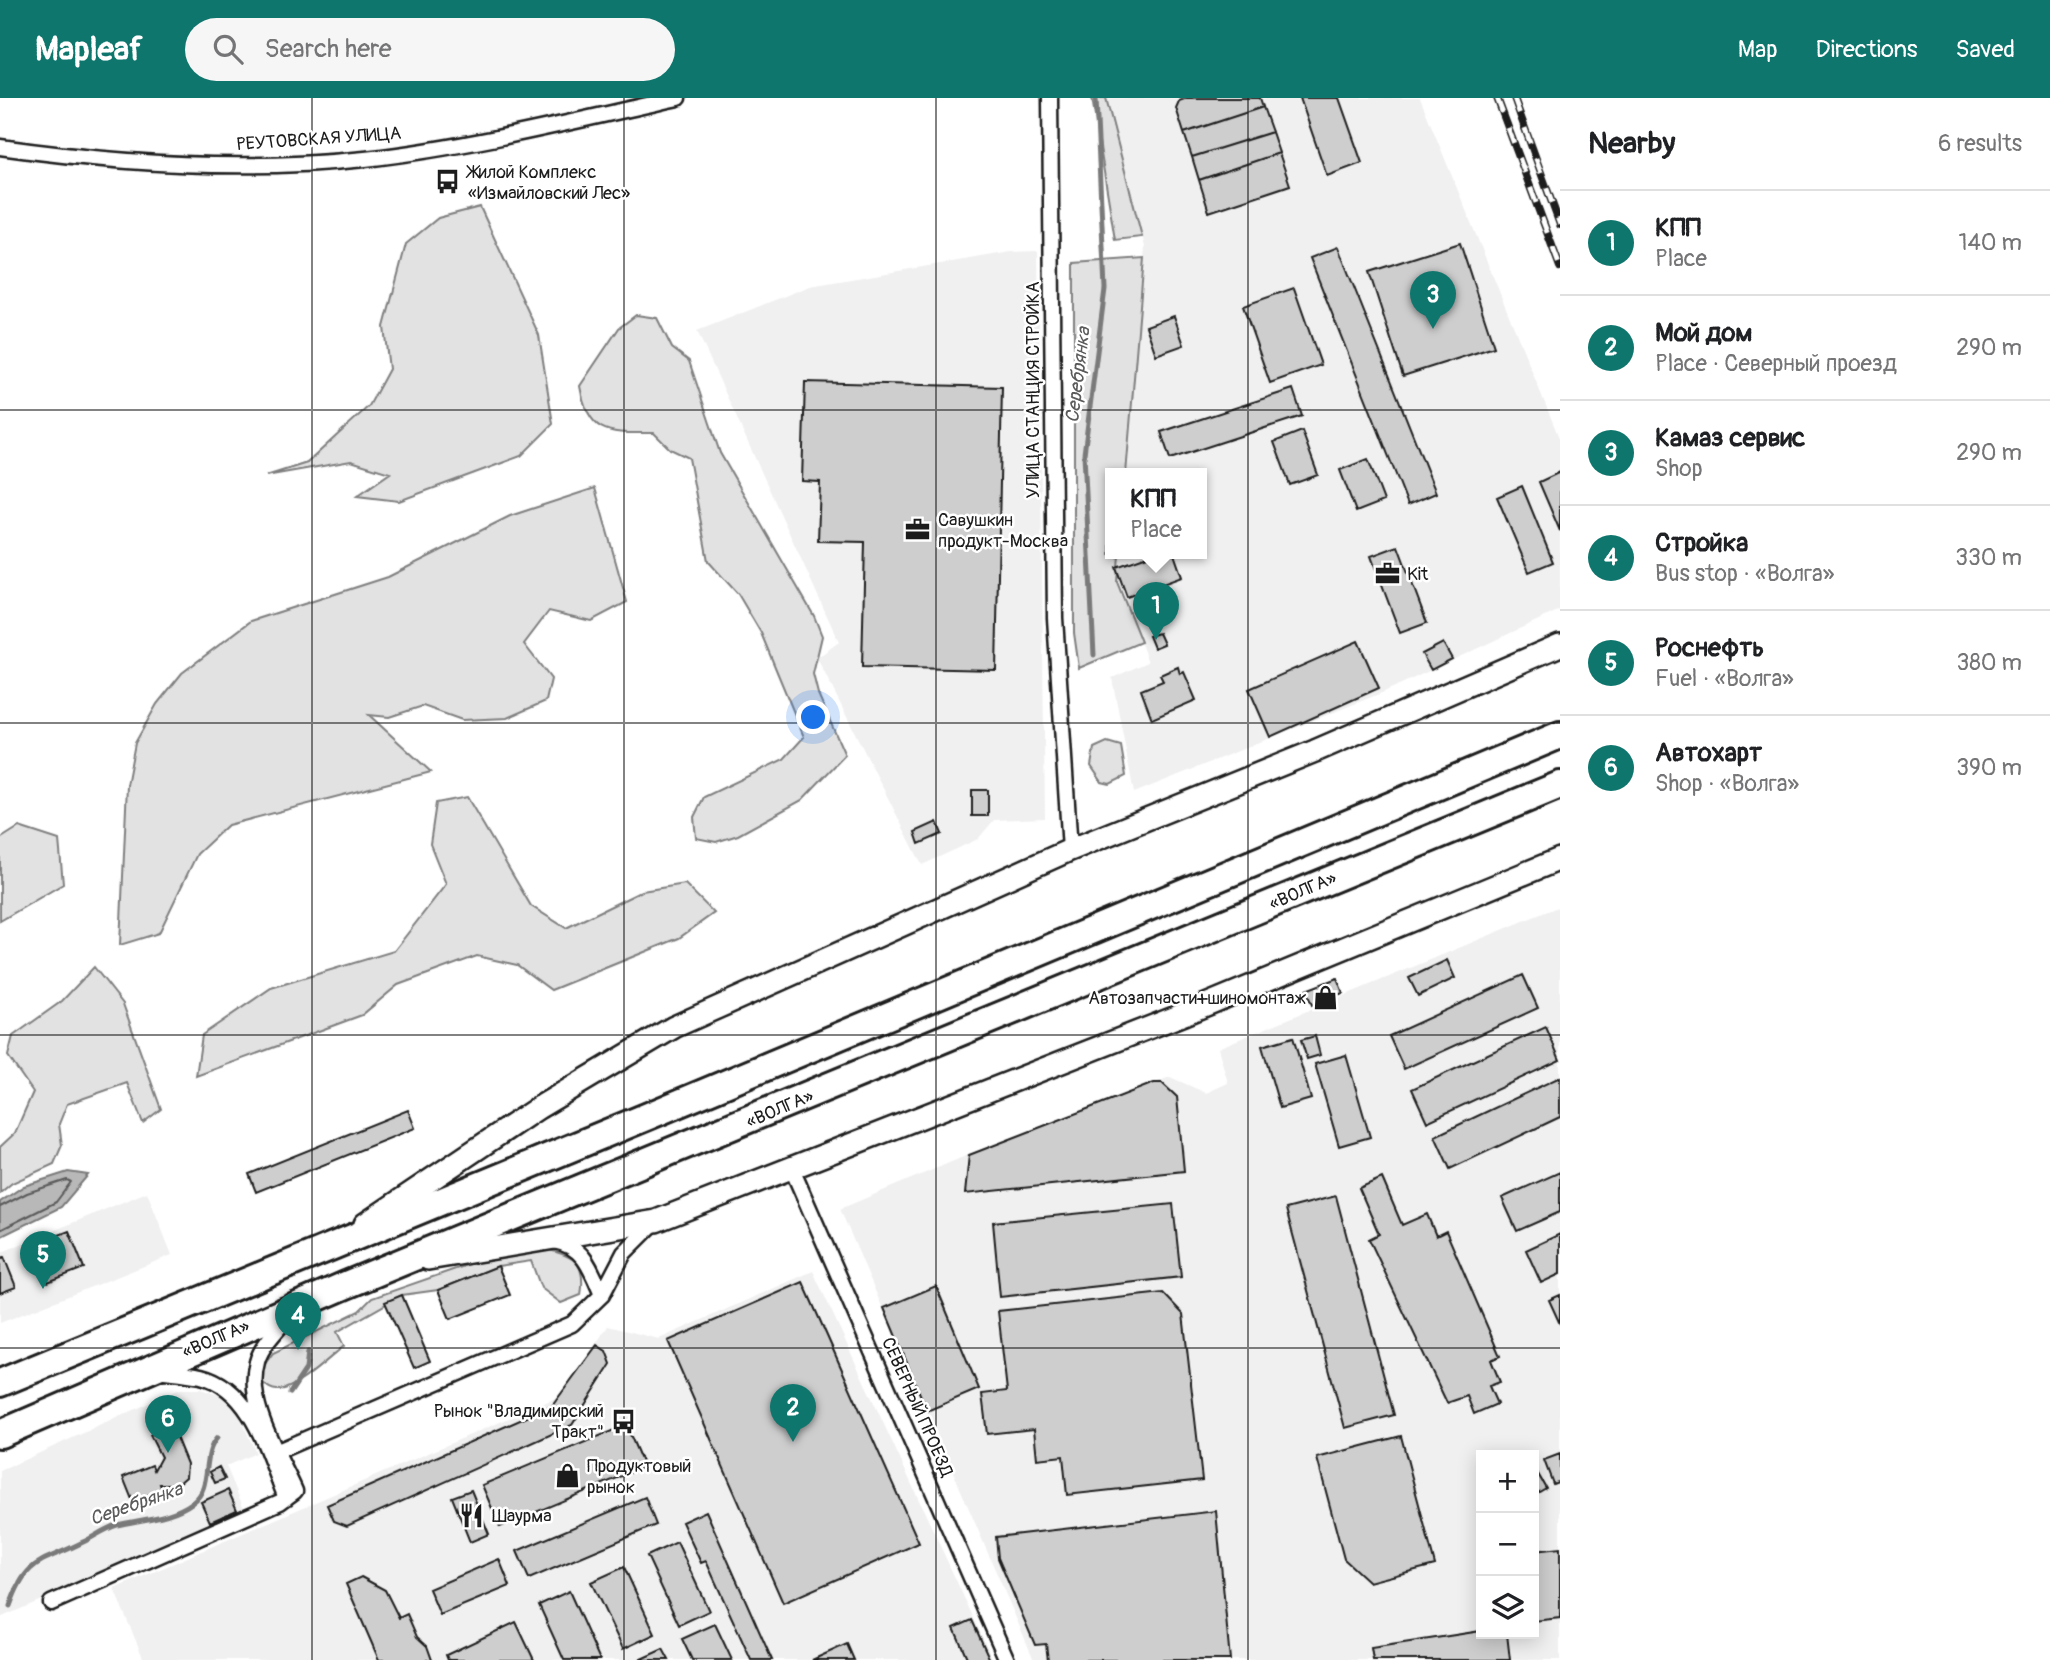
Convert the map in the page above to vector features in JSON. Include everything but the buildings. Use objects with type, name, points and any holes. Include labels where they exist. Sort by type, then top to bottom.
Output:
[{"type":"highway","points":[[0,1382],[328,1249],[1557,736]]},
{"type":"highway","name":"«ВОЛГА»","points":[[0,1434],[145,1369],[1560,785]]},
{"type":"highway","points":[[0,1443],[42,1415]]},
{"type":"street","name":"РЕУТОВСКАЯ УЛИЦА","points":[[0,147],[64,156],[171,164],[237,165],[364,159],[486,140],[678,98]]},
{"type":"street","name":"УЛИЦА СТАНЦИЯ СТРОЙКА","points":[[1050,98],[1055,618],[1070,850]]},
{"type":"street","points":[[328,1249],[538,1108],[674,1027],[1070,850],[1315,751],[1560,645]]},
{"type":"street","points":[[396,1265],[656,1221],[792,1169],[1560,859]]},
{"type":"street","name":"СЕВЕРНЫЙ ПРОЕЗД","points":[[792,1169],[1007,1660]]},
{"type":"street","points":[[278,1451],[572,1324],[602,1295],[624,1253],[656,1221]]},
{"type":"street","points":[[542,1239],[562,1242],[580,1251],[588,1262],[602,1295]]},
{"type":"street","points":[[291,1494],[278,1451],[259,1406],[257,1359],[297,1306]]},
{"type":"street","points":[[145,1369],[201,1376],[238,1398],[249,1411],[291,1494]]},
{"type":"street","points":[[51,1603],[291,1494]]},
{"type":"shaded area","points":[[1092,98],[1106,98],[1142,237],[1115,240]]},
{"type":"shaded area","points":[[1106,98],[1420,98],[1560,440],[1560,610],[1384,692],[1134,793],[1112,678],[1148,662],[1117,582],[1119,559],[1207,559],[1207,468],[1127,468],[1145,247]]},
{"type":"shaded area","points":[[480,207],[539,335],[553,424],[521,456],[399,501],[357,496],[390,473],[351,461],[266,476],[307,463],[369,406],[389,369],[384,327],[406,244],[438,218]]},
{"type":"shaded area","points":[[1038,251],[1045,818],[994,820],[978,839],[922,865],[817,658],[839,642],[697,331],[810,286],[1011,252]]},
{"type":"shaded area","points":[[1144,258],[1126,468],[1105,468],[1105,559],[1119,559],[1117,582],[1141,642],[1079,668],[1074,633],[1074,263]]},
{"type":"shaded area","points":[[636,315],[657,318],[672,348],[689,361],[720,453],[814,616],[822,636],[813,674],[818,694],[845,755],[802,800],[738,835],[716,842],[696,838],[694,817],[704,797],[784,759],[804,737],[761,633],[738,594],[708,561],[689,458],[670,449],[654,433],[625,433],[604,429],[589,415],[584,403],[580,386],[619,328]]},
{"type":"shaded area","points":[[595,488],[627,602],[591,621],[549,611],[524,644],[551,679],[546,701],[507,718],[462,720],[423,706],[389,717],[369,715],[431,772],[228,825],[197,854],[159,933],[120,945],[127,785],[135,743],[157,704],[182,673],[251,621],[388,577],[510,516]]},
{"type":"shaded area","points":[[1107,742],[1121,746],[1126,776],[1110,784],[1102,782],[1091,766],[1094,748]]},
{"type":"shaded area","points":[[467,797],[531,906],[566,928],[642,891],[685,884],[714,913],[679,938],[551,990],[517,965],[477,956],[398,985],[362,1015],[196,1076],[202,1035],[271,988],[394,951],[446,884],[430,844],[436,803]]},
{"type":"shaded area","points":[[19,827],[59,840],[63,884],[0,921],[0,839]]},
{"type":"shaded area","points":[[1560,906],[1560,1660],[1034,1660],[840,1209],[975,1152],[1170,1077],[1206,1093],[1228,1083],[1218,1048]]},
{"type":"shaded area","points":[[94,967],[123,1004],[161,1109],[143,1123],[127,1083],[67,1104],[59,1124],[62,1145],[54,1164],[12,1183],[0,1193],[0,1147],[15,1133],[33,1092],[8,1056],[13,1036],[62,1001]]},
{"type":"shaded area","points":[[147,1192],[172,1255],[0,1323],[0,1253]]},
{"type":"shaded area","points":[[542,1248],[575,1261],[582,1274],[581,1295],[561,1303],[541,1288],[531,1261],[498,1266],[438,1290],[402,1295],[337,1332],[344,1346],[293,1385],[275,1390],[262,1382],[262,1368],[273,1353],[359,1311],[372,1298],[499,1254]]},
{"type":"shaded area","points":[[813,1271],[993,1660],[144,1660],[114,1589],[560,1396],[608,1326],[659,1339]]},
{"type":"shaded area","points":[[180,1389],[200,1389],[219,1395],[235,1406],[256,1453],[226,1466],[245,1511],[0,1618],[0,1471]]},
{"type":"water","points":[[68,1172],[88,1175],[61,1207],[0,1237],[0,1202],[24,1186]]},
{"type":"waterway","name":"Серебрянка","points":[[1094,655],[1084,454],[1105,289],[1096,98]]},
{"type":"waterway","name":"Серебрянка","points":[[290,1393],[306,1369],[308,1352]]},
{"type":"waterway","name":"Серебрянка","points":[[10,1606],[23,1578],[38,1563],[117,1525],[176,1512],[193,1502],[203,1488],[209,1453],[217,1438]]},
{"type":"railway","points":[[1497,98],[1560,267]]},
{"type":"railway","points":[[1514,98],[1560,225]]},
{"type":"place","name":"Жилой Комплекс «Измайловский Лес»","points":[[448,182]]},
{"type":"place","name":"Камаз сервис","points":[[1433,329]]},
{"type":"place","name":"Савушкин продукт-Москва","points":[[918,530]]},
{"type":"place","name":"Kit","points":[[1387,574]]},
{"type":"place","name":"КПП","points":[[1156,640]]},
{"type":"place","name":"Автозапчасти+шиномонтаж","points":[[1326,998]]},
{"type":"place","name":"Роснефть","points":[[43,1289]]},
{"type":"place","name":"Стройка","points":[[298,1350]]},
{"type":"place","name":"Рынок \"Владимирский Тракт\"","points":[[624,1421]]},
{"type":"place","name":"Мой дом","points":[[793,1442]]},
{"type":"place","name":"Автохарт","points":[[168,1453]]},
{"type":"place","name":"Продуктовый рынок","points":[[567,1476]]},
{"type":"place","name":"Шаурма","points":[[472,1516]]}]
